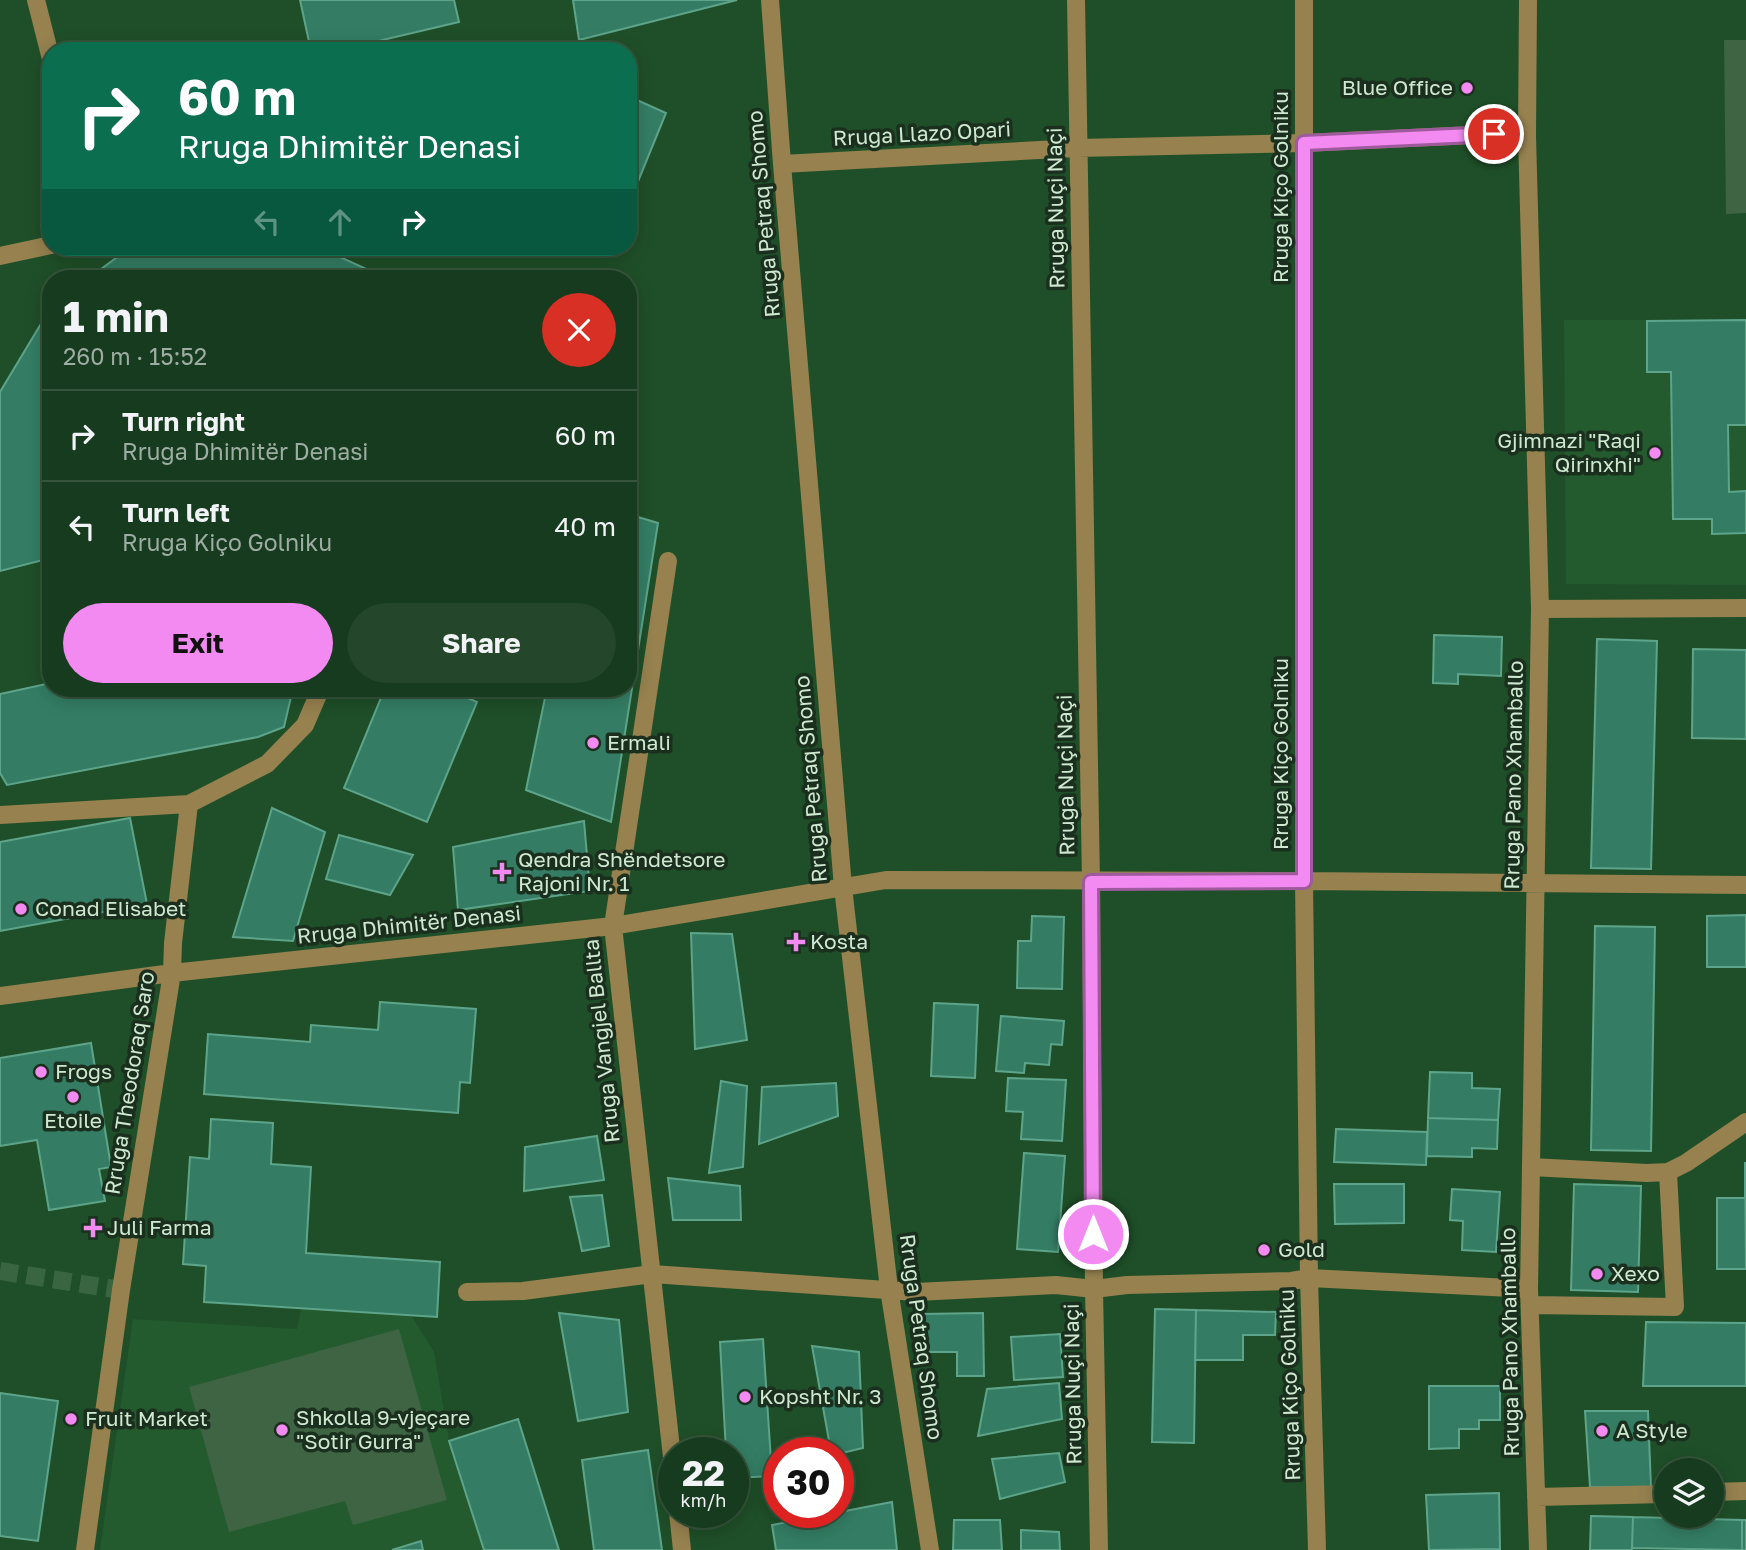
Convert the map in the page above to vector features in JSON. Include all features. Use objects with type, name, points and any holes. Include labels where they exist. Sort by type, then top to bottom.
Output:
[{"type":"street","points":[[36,0],[47,42]]},
{"type":"street","name":"Rruga Petraq Shomo","points":[[770,0],[844,887],[889,1289],[930,1550]]},
{"type":"street","name":"Rruga Nuçi Naçi","points":[[1076,0],[1099,1550]]},
{"type":"street","name":"Rruga Kiço Golniku","points":[[1304,0],[1304,881],[1309,1278],[1317,1550]]},
{"type":"street","name":"Rruga Pano Xhamballo","points":[[1528,0],[1527,136],[1540,609],[1529,1297],[1538,1550]]},
{"type":"street","name":"Rruga Llazo Opari","points":[[782,164],[1077,148],[1304,143],[1494,134],[1527,136]]},
{"type":"street","points":[[0,256],[42,247]]},
{"type":"street","name":"Rruga Vangjel Ballta","points":[[668,561],[612,926],[670,1437]]},
{"type":"street","points":[[1540,609],[1746,608]]},
{"type":"street","points":[[0,815],[189,804],[267,764],[305,725],[317,697]]},
{"type":"street","name":"Rruga Theodoraq Saro","points":[[85,1550],[121,1290],[172,972],[189,804]]},
{"type":"street","name":"Rruga Dhimitër Denasi","points":[[0,996],[172,972],[612,926],[886,880],[1746,885]]},
{"type":"street","points":[[1531,1167],[1668,1172],[1686,1163],[1746,1122]]},
{"type":"street","points":[[467,1292],[523,1291],[652,1274],[916,1292],[1056,1285],[1094,1289],[1127,1285],[1291,1282],[1309,1278],[1675,1307],[1668,1172]]},
{"type":"street","points":[[1724,1492],[1746,1491]]},
{"type":"street","points":[[1536,1497],[1654,1494]]},
{"type":"street","points":[[680,1528],[682,1550]]},
{"type":"shaded area","points":[[1724,40],[1746,40],[1746,213],[1726,214]]},
{"type":"shaded area","name":"Gjimnazi \"Raqi Qirinxhi\"","points":[[1564,320],[1746,320],[1746,585],[1566,584]]},
{"type":"shaded area","name":"Shkolla 9-vjeçare \"Sotir Gurra\"","points":[[301,1308],[411,1315],[434,1352],[449,1440],[518,1419],[559,1550],[100,1550],[133,1319],[297,1329]]},
{"type":"shaded area","points":[[399,1329],[447,1500],[353,1525],[345,1501],[229,1532],[189,1387]]},
{"type":"building","points":[[300,0],[454,0],[459,22],[374,42],[309,42]]},
{"type":"building","points":[[573,0],[737,0],[579,40]]},
{"type":"building","points":[[637,100],[666,113],[637,184]]},
{"type":"building","points":[[119,256],[338,256],[368,270],[100,270]]},
{"type":"building","points":[[1746,320],[1746,425],[1728,425],[1729,492],[1746,491],[1746,533],[1712,534],[1712,519],[1673,519],[1671,372],[1647,372],[1647,321]]},
{"type":"building","points":[[42,322],[42,560],[0,571],[0,392]]},
{"type":"building","points":[[637,517],[658,523],[637,657]]},
{"type":"building","points":[[1434,635],[1502,637],[1501,676],[1458,674],[1458,684],[1433,683]]},
{"type":"building","points":[[1597,639],[1657,641],[1651,869],[1591,868]]},
{"type":"building","points":[[1693,649],[1746,650],[1746,739],[1692,738]]},
{"type":"building","points":[[42,685],[42,697],[291,697],[284,727],[258,737],[7,785],[0,773],[0,694]]},
{"type":"building","points":[[381,697],[465,697],[477,702],[427,822],[344,788]]},
{"type":"building","points":[[545,697],[631,697],[611,822],[526,790]]},
{"type":"building","points":[[272,808],[325,832],[293,941],[233,937]]},
{"type":"building","points":[[130,818],[147,904],[0,931],[0,842]]},
{"type":"building","points":[[584,821],[590,891],[458,910],[453,847]]},
{"type":"building","points":[[339,835],[413,855],[390,895],[326,879]]},
{"type":"building","points":[[1746,915],[1746,967],[1707,967],[1707,916]]},
{"type":"building","points":[[1032,916],[1064,917],[1062,989],[1017,988],[1018,941],[1031,941]]},
{"type":"building","points":[[1595,926],[1655,927],[1651,1151],[1591,1150]]},
{"type":"building","points":[[691,933],[732,934],[747,1040],[695,1049]]},
{"type":"building","points":[[380,1002],[476,1009],[470,1083],[460,1082],[458,1113],[204,1094],[208,1034],[310,1042],[311,1025],[378,1030]]},
{"type":"building","points":[[934,1003],[978,1005],[975,1078],[931,1076]]},
{"type":"building","points":[[1001,1016],[1064,1021],[1062,1045],[1051,1044],[1049,1065],[1025,1063],[1024,1073],[996,1071]]},
{"type":"building","points":[[91,1043],[111,1167],[99,1169],[105,1201],[49,1210],[37,1140],[0,1146],[0,1058]]},
{"type":"building","points":[[1430,1072],[1472,1073],[1472,1088],[1500,1089],[1498,1120],[1428,1118]]},
{"type":"building","points":[[1008,1078],[1066,1080],[1062,1141],[1021,1139],[1023,1112],[1006,1111]]},
{"type":"building","points":[[721,1081],[747,1086],[743,1167],[709,1173]]},
{"type":"building","points":[[836,1083],[838,1116],[759,1144],[762,1087]]},
{"type":"building","points":[[1428,1118],[1498,1120],[1497,1149],[1472,1148],[1472,1157],[1427,1156]]},
{"type":"building","points":[[211,1119],[273,1123],[271,1164],[311,1167],[306,1253],[440,1262],[437,1317],[204,1302],[206,1266],[183,1264],[190,1157],[209,1159]]},
{"type":"building","points":[[1336,1129],[1427,1132],[1426,1165],[1334,1162]]},
{"type":"building","points":[[597,1136],[604,1180],[524,1191],[525,1147]]},
{"type":"building","points":[[1024,1153],[1065,1156],[1058,1252],[1017,1249]]},
{"type":"building","points":[[1745,1162],[1746,1269],[1717,1269],[1717,1198],[1745,1198]]},
{"type":"building","points":[[668,1178],[740,1186],[741,1220],[673,1220]]},
{"type":"building","points":[[1334,1184],[1404,1184],[1404,1223],[1335,1224]]},
{"type":"building","points":[[1574,1184],[1641,1186],[1638,1292],[1571,1290]]},
{"type":"building","points":[[1452,1189],[1500,1192],[1496,1252],[1462,1250],[1463,1221],[1450,1220]]},
{"type":"building","points":[[602,1195],[609,1246],[582,1251],[570,1197]]},
{"type":"building","points":[[1155,1309],[1196,1310],[1194,1443],[1152,1442]]},
{"type":"building","points":[[1196,1310],[1276,1312],[1275,1335],[1243,1335],[1243,1360],[1195,1360]]},
{"type":"building","points":[[559,1313],[619,1320],[628,1412],[578,1421]]},
{"type":"building","points":[[983,1313],[984,1376],[957,1376],[957,1352],[922,1352],[921,1314]]},
{"type":"building","points":[[1646,1322],[1746,1323],[1746,1386],[1643,1386]]},
{"type":"building","points":[[1060,1334],[1063,1377],[1014,1380],[1011,1337]]},
{"type":"building","name":"Kopsht Nr. 3","points":[[763,1339],[769,1437],[763,1437],[763,1476],[749,1477],[749,1437],[725,1437],[720,1342]]},
{"type":"building","points":[[812,1346],[859,1352],[863,1448],[854,1450],[854,1437],[828,1437]]},
{"type":"building","points":[[1059,1383],[1062,1419],[978,1436],[987,1389]]},
{"type":"building","points":[[1429,1386],[1500,1386],[1500,1420],[1479,1420],[1479,1429],[1459,1429],[1459,1448],[1429,1449]]},
{"type":"building","points":[[0,1393],[58,1401],[38,1541],[0,1536]]},
{"type":"building","points":[[1585,1411],[1648,1411],[1651,1488],[1590,1487]]},
{"type":"building","points":[[518,1419],[559,1550],[484,1550],[449,1441]]},
{"type":"building","points":[[648,1450],[662,1550],[594,1550],[582,1460]]},
{"type":"building","points":[[1059,1453],[1065,1482],[1000,1499],[992,1459]]},
{"type":"building","points":[[1499,1493],[1500,1549],[1429,1550],[1426,1495]]},
{"type":"building","points":[[892,1502],[897,1550],[776,1550],[772,1528],[854,1528],[854,1509]]},
{"type":"building","points":[[1591,1516],[1633,1517],[1632,1550],[1590,1550]]},
{"type":"building","points":[[1633,1517],[1654,1518],[1654,1528],[1724,1528],[1724,1520],[1742,1520],[1742,1550],[1632,1548]]},
{"type":"building","points":[[954,1520],[1000,1520],[1002,1550],[953,1550]]},
{"type":"building","points":[[1742,1520],[1746,1520],[1746,1550],[1742,1550]]},
{"type":"building","points":[[1021,1530],[1059,1532],[1060,1550],[1021,1550]]},
{"type":"building","points":[[421,1541],[423,1550],[392,1550]]},
{"type":"tunnel","points":[[0,1271],[121,1290]]},
{"type":"place","name":"Blue Office","points":[[1467,88]]},
{"type":"place","name":"Gjimnazi \"Raqi Qirinxhi\"","points":[[1655,453]]},
{"type":"place","name":"Ermali","points":[[593,743]]},
{"type":"place","name":"Qendra Shëndetsore Rajoni Nr. 1","points":[[502,872]]},
{"type":"place","name":"Conad Elisabet","points":[[21,909]]},
{"type":"place","name":"Kosta","points":[[796,942]]},
{"type":"place","name":"Frogs","points":[[41,1072]]},
{"type":"place","name":"Etoile","points":[[73,1097]]},
{"type":"place","name":"Juli Farma","points":[[93,1228]]},
{"type":"place","name":"Gold","points":[[1264,1250]]},
{"type":"place","name":"Xexo","points":[[1597,1274]]},
{"type":"place","name":"Kopsht Nr. 3","points":[[745,1397]]},
{"type":"place","name":"Fruit Market","points":[[71,1419]]},
{"type":"place","name":"Shkolla 9-vjeçare \"Sotir Gurra\"","points":[[282,1430]]},
{"type":"place","name":"A Style","points":[[1602,1431]]},
{"type":"route","points":[[1093,1234],[1091,882],[1304,881],[1304,143],[1494,134]]}]
